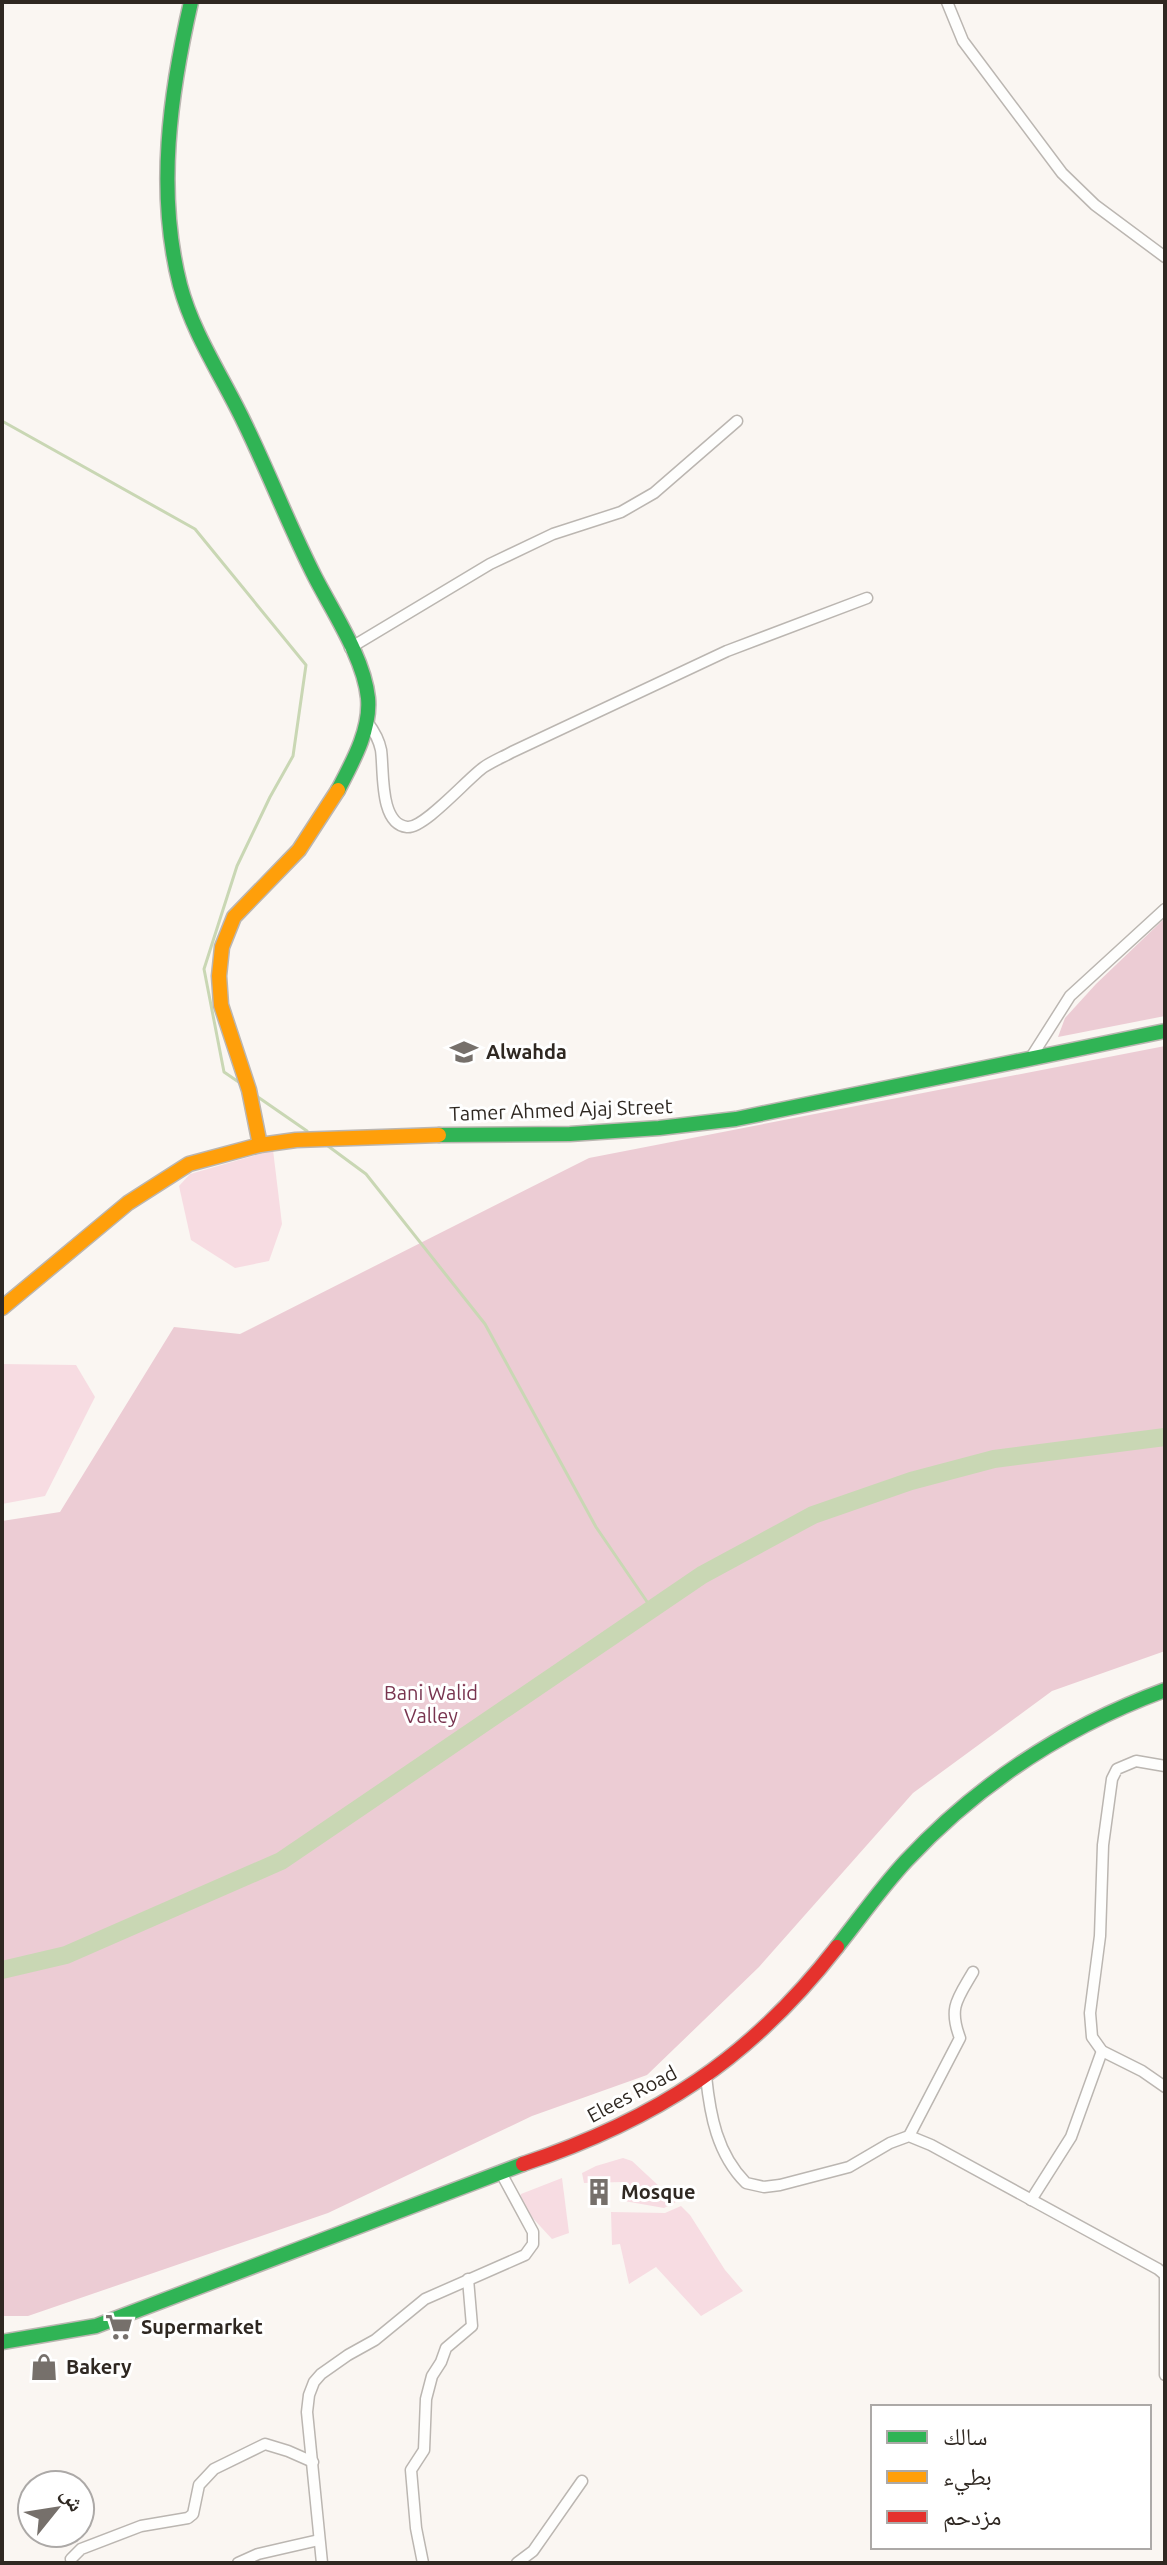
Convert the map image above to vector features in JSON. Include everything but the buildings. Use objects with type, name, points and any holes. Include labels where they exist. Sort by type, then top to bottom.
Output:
[{"type":"main road","points":[[191,2],[173,93],[169,170],[171,228],[184,294],[192,322],[268,470],[350,648],[362,675],[368,700],[368,723],[353,762],[299,849],[239,909],[224,938],[220,974],[222,1012],[249,1090],[260,1145]]},
{"type":"main road","name":"Tamer Ahmed Ajaj Street","points":[[2,1308],[128,1203],[157,1183],[189,1164],[260,1145],[383,1135],[570,1134],[736,1119],[1165,1031]]},
{"type":"main road","name":"Elees Road","points":[[2,2342],[96,2326],[500,2171],[559,2153],[653,2109],[706,2076],[778,2014],[820,1971],[873,1901],[937,1829],[974,1798],[1051,1744],[1095,1719],[1139,1698],[1165,1690]]},
{"type":"street","points":[[947,2],[963,41],[1062,173],[1095,205],[1165,257]]},
{"type":"street","points":[[350,648],[503,558],[553,534],[621,512],[654,493],[737,421]]},
{"type":"street","points":[[368,723],[380,747],[384,798],[388,809],[400,824],[417,826],[484,767],[512,752],[727,651],[867,598]]},
{"type":"street","points":[[1029,1061],[1070,996],[1165,909]]},
{"type":"street","points":[[1165,1766],[1136,1761],[1117,1769],[1112,1779],[1103,1845],[1100,1936],[1090,2013],[1092,2037],[1102,2051],[1142,2071],[1165,2087]]},
{"type":"street","points":[[706,2076],[710,2118],[721,2145],[746,2183],[764,2187],[780,2185],[849,2167],[890,2143],[909,2136],[960,2038],[953,2015],[954,2004],[973,1972]]},
{"type":"street","points":[[1031,2200],[1071,2137],[1102,2051]]},
{"type":"street","points":[[909,2136],[931,2145],[1158,2269],[1165,2276],[1165,2375]]},
{"type":"street","points":[[322,2563],[307,2412],[314,2382],[348,2355],[375,2340],[425,2299],[525,2255],[533,2244],[533,2232],[500,2171]]},
{"type":"street","points":[[423,2563],[416,2528],[411,2470],[424,2450],[426,2399],[432,2376],[446,2348],[472,2326],[468,2279]]},
{"type":"street","points":[[72,2563],[71,2559],[81,2549],[93,2544],[141,2526],[188,2518],[193,2514],[199,2485],[214,2469],[265,2444],[313,2462]]},
{"type":"street","points":[[517,2563],[533,2551],[582,2481]]},
{"type":"street","points":[[238,2563],[258,2554],[319,2540]]},
{"type":"shaded area","points":[[273,1150],[282,1224],[269,1261],[235,1268],[191,1240],[179,1186],[190,1174]]},
{"type":"shaded area","points":[[2,1364],[76,1365],[95,1397],[45,1496],[2,1504]]},
{"type":"shaded area","points":[[623,2158],[632,2161],[676,2202],[664,2208],[624,2201],[623,2182],[584,2183],[582,2173]]},
{"type":"shaded area","points":[[562,2178],[569,2233],[552,2239],[519,2199],[521,2194]]},
{"type":"shaded area","points":[[681,2206],[743,2291],[701,2316],[656,2267],[629,2284],[620,2244],[612,2245],[611,2212],[665,2213]]},
{"type":"green space","points":[[1165,918],[1165,1016],[1058,1037],[1065,1018]]},
{"type":"green space","name":"Bani Walid Valley","points":[[1165,1046],[1165,1651],[1052,1691],[913,1793],[759,1967],[647,2075],[532,2116],[328,2213],[28,2316],[2,2316],[2,1521],[60,1512],[174,1327],[240,1334],[589,1158]]},
{"type":"waterway","points":[[2,421],[195,529],[306,665],[293,756],[237,866],[204,969],[224,1072],[243,1085]]},
{"type":"waterway","points":[[255,1095],[307,1131]]},
{"type":"waterway","points":[[328,1146],[366,1174],[485,1324],[596,1527],[652,1609]]},
{"type":"waterway","name":"Bani Walid Valley","points":[[2,1970],[66,1955],[281,1861],[702,1575],[813,1515],[911,1481],[994,1459],[1165,1437]]},
{"type":"traffic: fast","points":[[191,2],[177,72],[169,143],[167,179],[173,250],[192,321],[361,667],[368,698],[367,722],[338,790]]},
{"type":"traffic: fast","points":[[439,1135],[570,1134],[736,1119],[1165,1031]]},
{"type":"traffic: fast","points":[[837,1947],[906,1861],[963,1807],[1026,1760],[1059,1740],[1093,1721],[1165,1690]]},
{"type":"traffic: fast","points":[[2,2342],[96,2326],[523,2164]]},
{"type":"traffic: slow","points":[[260,1145],[249,1090],[221,1005],[219,976],[222,947],[234,917],[299,850],[338,790]]},
{"type":"traffic: slow","points":[[2,1308],[128,1203],[189,1164],[260,1145],[296,1140],[439,1135]]},
{"type":"traffic: jam","points":[[523,2164],[616,2127],[698,2081],[770,2022],[837,1947]]},
{"type":"place","name":"Alwahda","points":[[464,1052]]},
{"type":"place","name":"Mosque","points":[[599,2192]]},
{"type":"place","name":"Supermarket","points":[[119,2327]]},
{"type":"place","name":"Bakery","points":[[44,2367]]}]
